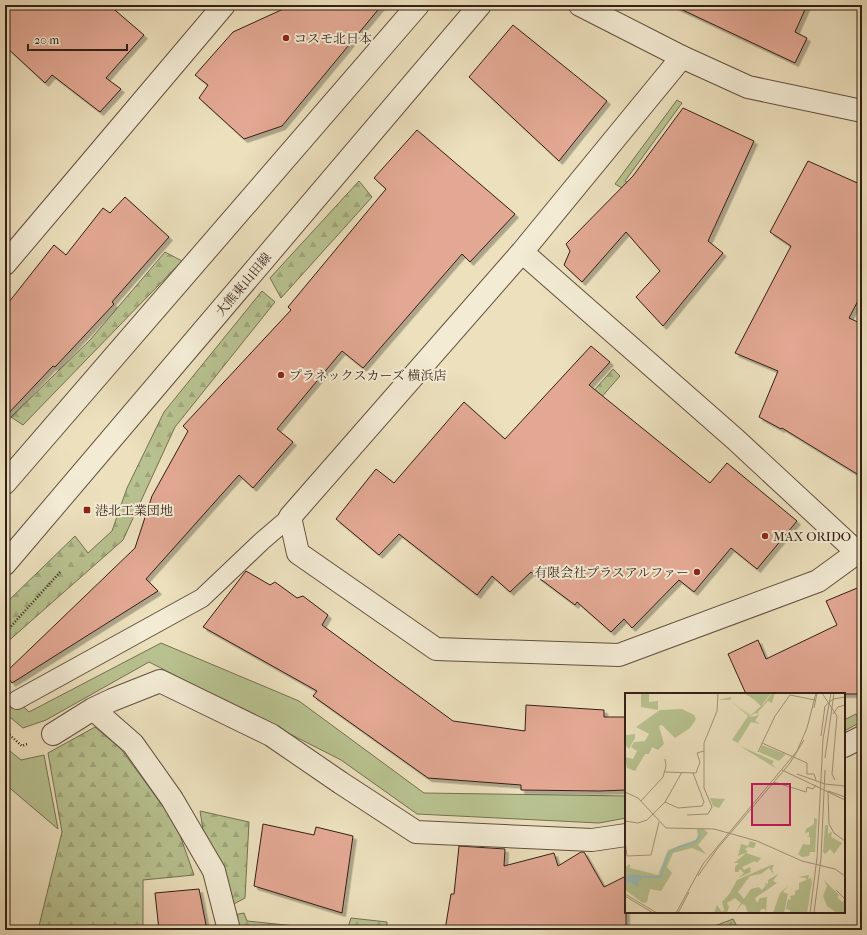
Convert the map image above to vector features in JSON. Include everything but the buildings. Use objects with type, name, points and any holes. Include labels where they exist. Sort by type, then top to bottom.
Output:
[{"type":"street","points":[[5,264],[224,5]]},
{"type":"street","points":[[5,483],[418,5]]},
{"type":"street","name":"大熊東山田線","points":[[5,564],[480,5]]},
{"type":"street","points":[[580,5],[682,57],[748,87],[862,111]]},
{"type":"street","points":[[522,252],[860,551],[818,581],[619,655],[436,649],[298,553],[290,517],[522,252],[682,57]]},
{"type":"street","points":[[46,736],[93,709],[160,680],[271,735],[416,832],[592,840],[625,835]]},
{"type":"street","points":[[93,709],[133,744],[172,799],[214,871],[229,930]]},
{"type":"street","points":[[845,746],[862,737]]},
{"type":"lane","points":[[17,700],[202,598],[262,540],[290,517]]},
{"type":"path","points":[[5,633],[61,571]]},
{"type":"path","points":[[5,731],[22,746],[46,736]]},
{"type":"green space","points":[[677,100],[682,103],[625,181],[713,227],[659,209],[615,184]]},
{"type":"green space","points":[[359,181],[372,197],[281,298],[270,278]]},
{"type":"green space","points":[[165,252],[182,261],[23,425],[11,417],[90,340]]},
{"type":"green space","points":[[262,291],[275,302],[175,427],[123,540],[5,644],[5,604],[75,536],[88,553],[112,531],[127,488],[164,412]]},
{"type":"green space","points":[[613,369],[620,376],[543,464],[535,457]]},
{"type":"green space","points":[[161,643],[299,701],[424,793],[625,796],[625,818],[599,823],[417,814],[341,760],[149,662],[46,720],[23,728],[5,713],[5,689],[29,712]]},
{"type":"green space","points":[[856,714],[861,722],[845,730],[845,720]]},
{"type":"green space","points":[[95,727],[121,749],[176,824],[194,875],[143,880],[143,930],[38,930],[62,832],[48,753]]},
{"type":"green space","points":[[5,747],[21,760],[44,755],[58,829],[5,784]]},
{"type":"green space","points":[[200,811],[249,822],[245,898],[232,905],[220,867],[203,830]]},
{"type":"green space","points":[[244,913],[247,921],[334,930],[238,930],[233,915]]},
{"type":"green space","points":[[351,918],[387,922],[387,930],[347,930]]},
{"type":"green space","points":[[733,919],[739,930],[704,930]]},
{"type":"place","name":"コスモ北日本","points":[[286,38]]},
{"type":"place","name":"プラネックスカーズ 横浜店","points":[[281,375]]},
{"type":"place","name":"港北工業団地","points":[[87,510]]},
{"type":"place","name":"MAX ORIDO","points":[[765,536]]},
{"type":"place","name":"有限会社プラスアルファー","points":[[697,572]]}]
